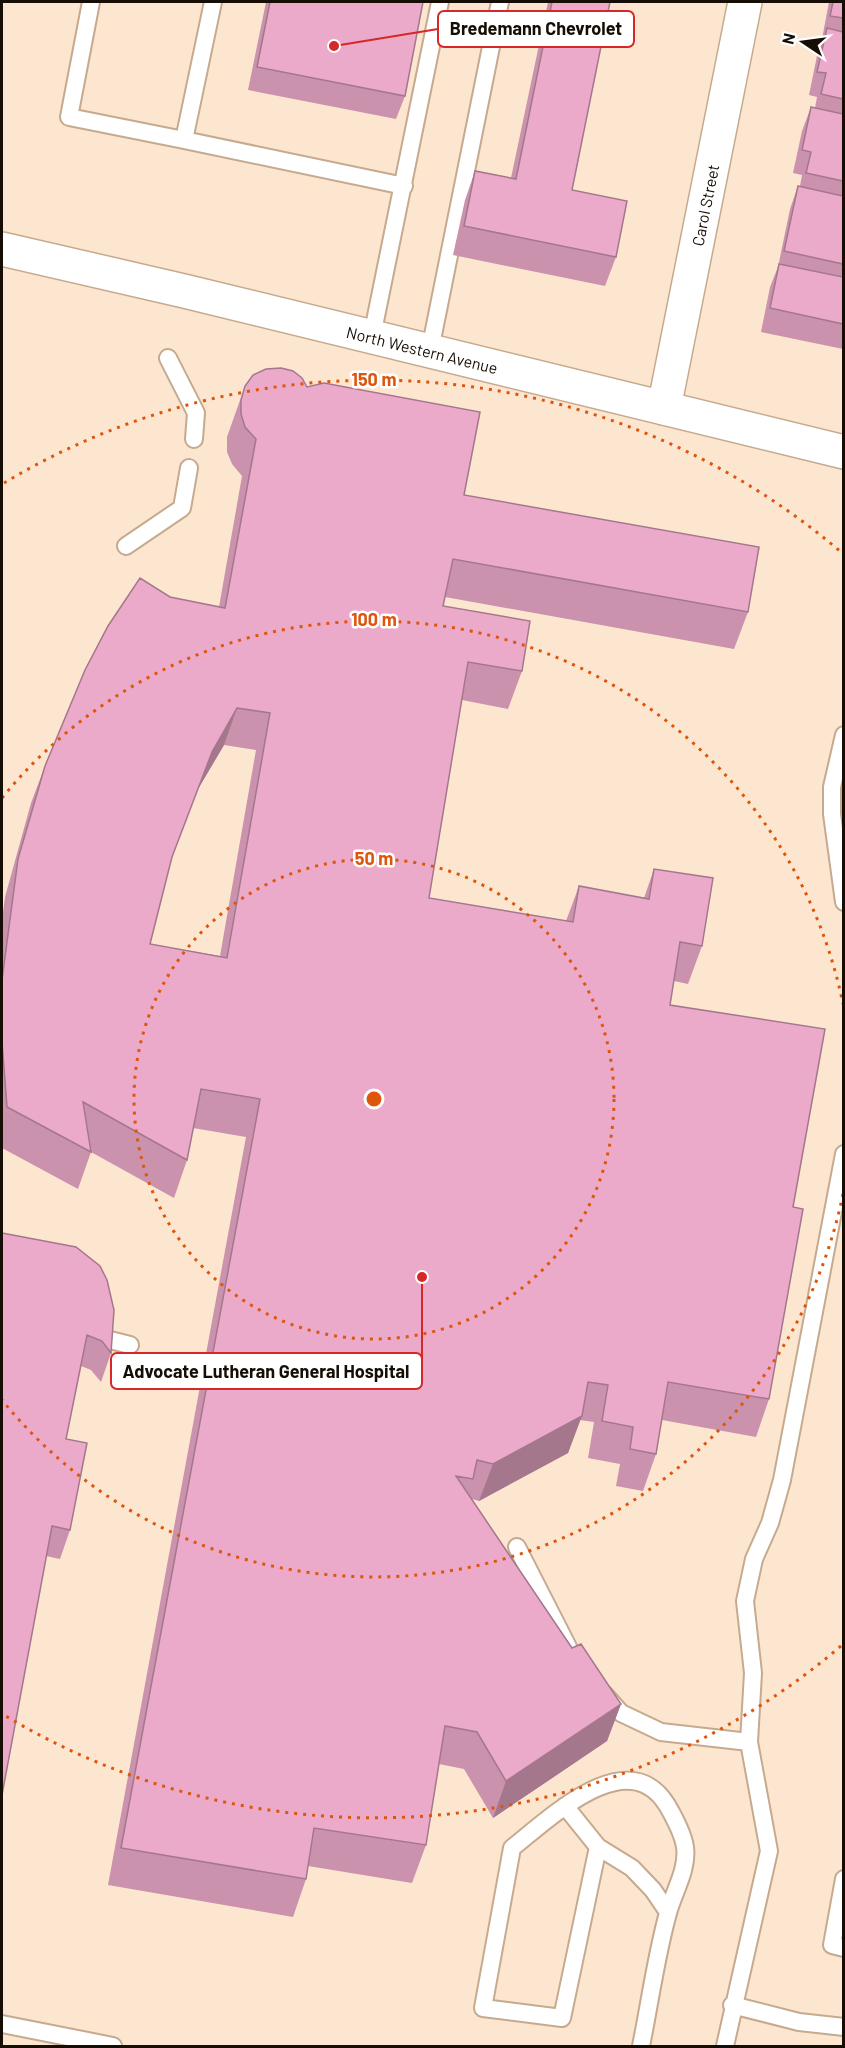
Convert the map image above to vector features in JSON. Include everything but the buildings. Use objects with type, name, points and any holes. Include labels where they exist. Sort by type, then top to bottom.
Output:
[{"type":"street","name":"Carol Street","points":[[664,408],[745,2]]},
{"type":"street","name":"North Western Avenue","points":[[2,249],[430,350],[843,452]]},
{"type":"lane","points":[[91,2],[69,117],[404,186]]},
{"type":"lane","points":[[184,140],[213,2]]},
{"type":"lane","points":[[372,336],[440,2]]},
{"type":"lane","points":[[430,350],[500,2]]},
{"type":"lane","points":[[168,358],[196,413],[194,439]]},
{"type":"lane","points":[[126,546],[182,508],[189,468]]},
{"type":"lane","points":[[843,735],[832,787],[832,814],[843,902]]},
{"type":"lane","points":[[724,2046],[769,1851],[749,1742],[753,1673],[745,1601],[754,1559],[770,1523],[782,1480],[843,1154]]},
{"type":"lane","points":[[73,1332],[130,1346]]},
{"type":"lane","points":[[517,1547],[573,1656],[580,1664]]},
{"type":"lane","points":[[593,1681],[621,1713],[661,1732],[749,1742]]},
{"type":"lane","points":[[598,1846],[562,2018],[483,2008],[512,1848],[565,1806],[609,1782],[629,1779],[658,1790],[673,1815],[685,1847],[682,1877],[668,1912],[641,2046]]},
{"type":"lane","points":[[565,1806],[598,1846],[632,1868],[653,1890],[668,1912]]},
{"type":"lane","points":[[843,1879],[832,1945],[843,1948]]},
{"type":"lane","points":[[732,2005],[799,2022],[843,2027]]},
{"type":"lane","points":[[2,2024],[113,2046]]},
{"type":"place","name":"Bredemann Chevrolet","points":[[334,46]]},
{"type":"place","name":"Advocate Lutheran General Hospital","points":[[422,1277]]}]
